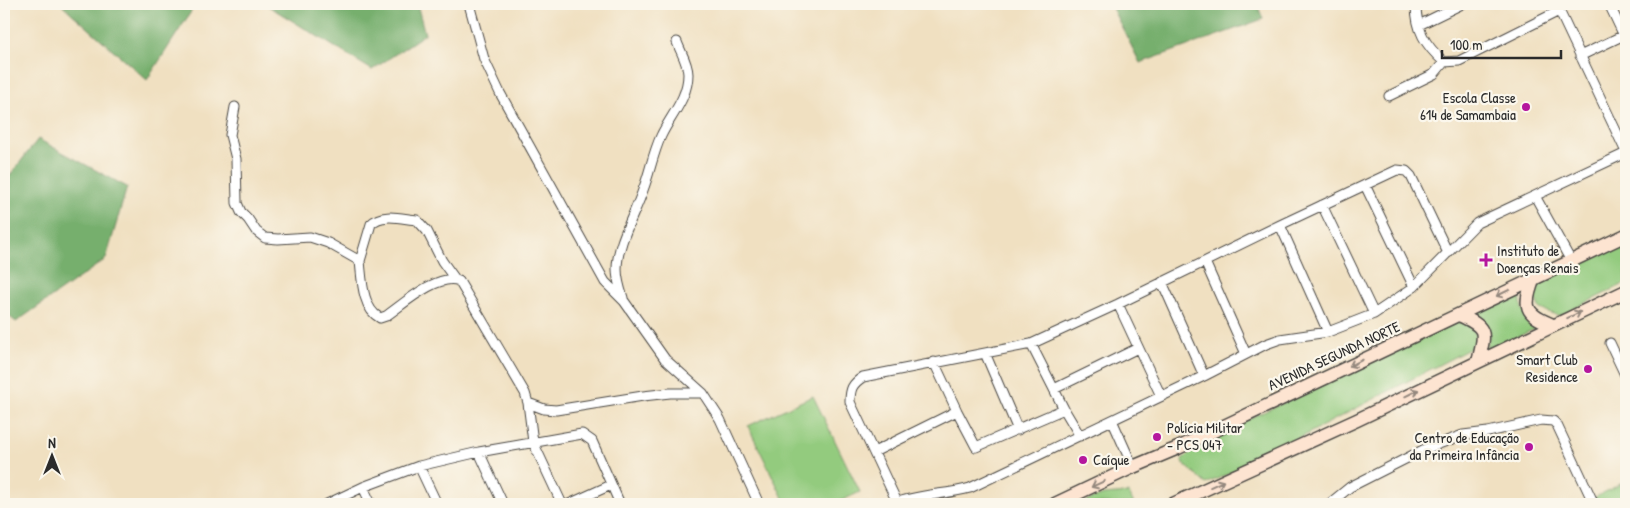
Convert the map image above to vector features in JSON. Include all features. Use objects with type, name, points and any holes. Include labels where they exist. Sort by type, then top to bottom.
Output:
[{"type":"main road","name":"AVENIDA SEGUNDA NORTE","points":[[1055,504],[1132,467],[1178,448],[1626,235]]},
{"type":"main road","points":[[1534,278],[1528,293],[1529,310],[1538,320],[1553,325]]},
{"type":"main road","points":[[1173,504],[1357,420],[1626,291]]},
{"type":"main road","points":[[1459,315],[1474,321],[1483,332],[1478,362]]},
{"type":"street","points":[[469,4],[484,59],[500,93],[606,282],[624,301],[665,359],[703,393],[720,419],[759,504]]},
{"type":"street","points":[[1416,4],[1419,25],[1428,46],[1444,62]]},
{"type":"street","points":[[1419,25],[1462,4]]},
{"type":"street","points":[[1580,56],[1625,38],[1609,4]]},
{"type":"street","points":[[1389,96],[1431,76],[1444,62],[1459,61],[1558,7],[1626,152],[1477,223],[1448,253],[1414,287],[1374,314],[1328,332],[1266,344],[1204,376],[970,488],[926,495],[895,503],[874,452],[850,402],[850,391],[854,383],[863,377],[1031,344],[1397,170],[1406,171],[1411,176],[1448,253]]},
{"type":"street","points":[[624,301],[619,286],[617,269],[619,254],[642,193],[656,147],[667,124],[679,106],[686,88],[687,67],[676,42]]},
{"type":"street","points":[[235,107],[230,135],[236,159],[237,203],[241,212],[265,238],[310,237],[328,243],[360,261]]},
{"type":"street","points":[[1365,186],[1414,287]]},
{"type":"street","points":[[1535,196],[1571,261]]},
{"type":"street","points":[[1322,204],[1374,314]]},
{"type":"street","points":[[455,280],[427,231],[417,220],[380,217],[371,224],[360,261],[366,298],[373,312],[380,318],[386,316],[430,285],[451,279],[455,280],[459,281],[520,384],[528,403],[533,442],[562,504]]},
{"type":"street","points":[[1280,225],[1328,332]]},
{"type":"street","points":[[1205,262],[1246,354]]},
{"type":"street","points":[[1162,282],[1204,376]]},
{"type":"street","points":[[1118,304],[1161,396]]},
{"type":"street","points":[[1610,343],[1625,373]]},
{"type":"street","points":[[1031,344],[1080,436]]},
{"type":"street","points":[[1054,389],[1138,348]]},
{"type":"street","points":[[985,353],[1018,430]]},
{"type":"street","points":[[934,362],[976,447],[1064,409]]},
{"type":"street","points":[[528,403],[544,409],[556,410],[643,396],[670,393],[703,393]]},
{"type":"street","points":[[874,452],[957,411]]},
{"type":"street","points":[[1112,420],[1132,467]]},
{"type":"street","points":[[1329,504],[1350,486],[1425,449],[1463,435],[1548,420],[1557,425],[1594,504]]},
{"type":"street","points":[[327,504],[363,487],[419,466],[479,452],[582,434],[592,441],[620,504]]},
{"type":"street","points":[[479,452],[503,504]]},
{"type":"street","points":[[419,466],[437,504]]},
{"type":"street","points":[[569,504],[611,485]]},
{"type":"street","points":[[363,487],[371,504]]},
{"type":"green space","points":[[61,4],[196,4],[147,80]]},
{"type":"green space","points":[[265,4],[417,4],[425,34],[372,70]]},
{"type":"green space","points":[[1110,4],[1257,4],[1263,19],[1140,63]]},
{"type":"green space","points":[[38,139],[127,187],[106,259],[16,322],[4,312],[4,183]]},
{"type":"green space","points":[[1626,238],[1626,283],[1559,316],[1540,309],[1532,292],[1541,278]]},
{"type":"green space","points":[[1524,287],[1520,295],[1522,309],[1541,326],[1485,352],[1489,337],[1483,318],[1472,313]]},
{"type":"green space","points":[[1463,321],[1471,327],[1476,336],[1471,348],[1248,465],[1206,484],[1181,461],[1203,440],[1457,322]]},
{"type":"green space","points":[[813,396],[860,492],[834,504],[786,504],[748,426]]},
{"type":"green space","points":[[1626,481],[1626,504],[1590,504],[1588,501]]},
{"type":"green space","points":[[1129,493],[1134,504],[1061,504],[1072,499],[1084,502],[1103,495]]},
{"type":"place","name":"Escola Classe 614 de Samambaia","points":[[1526,107]]},
{"type":"place","name":"Instituto de Doenças Renais","points":[[1486,260]]},
{"type":"place","name":"Smart Club Residence","points":[[1588,369]]},
{"type":"place","name":"Polícia Militar - PCS 047","points":[[1157,437]]},
{"type":"place","name":"Centro de Educação da Primeira Infância","points":[[1529,447]]},
{"type":"place","name":"Caíque","points":[[1083,460]]}]
